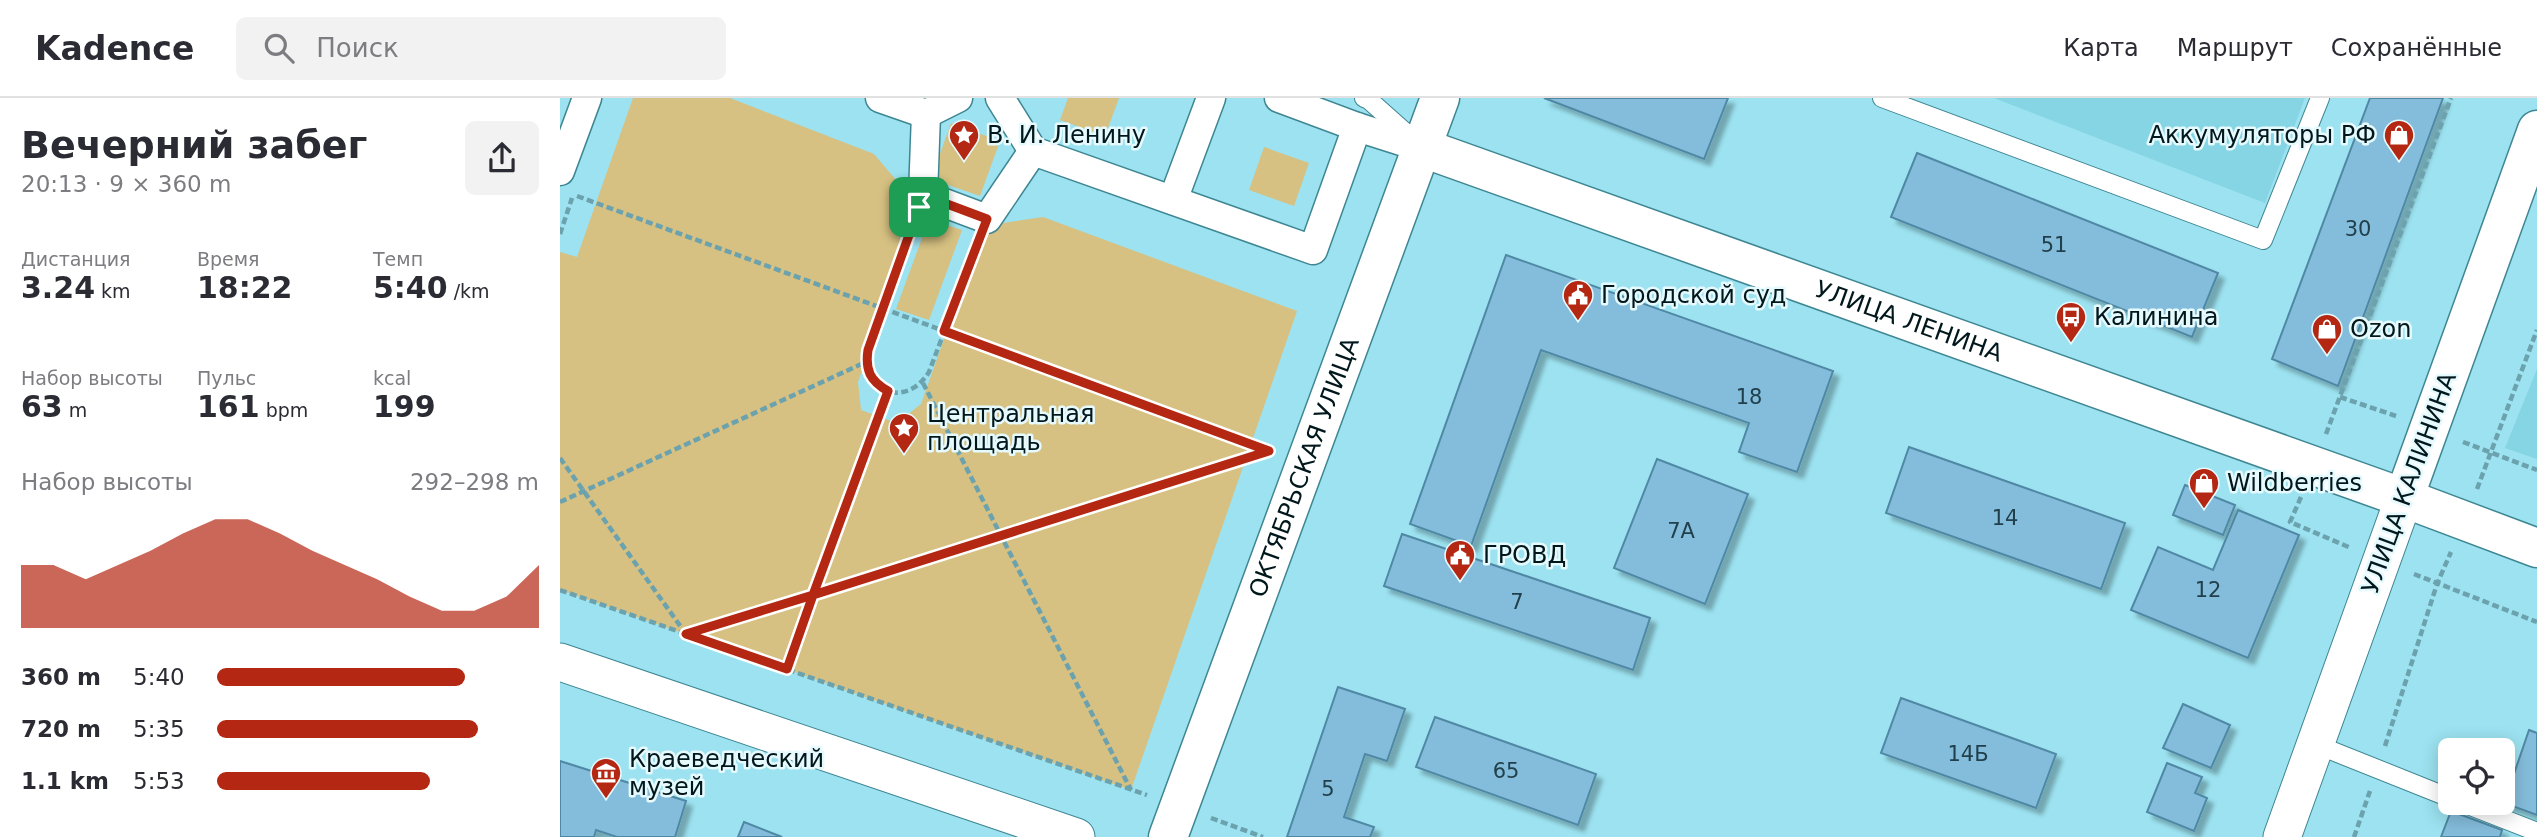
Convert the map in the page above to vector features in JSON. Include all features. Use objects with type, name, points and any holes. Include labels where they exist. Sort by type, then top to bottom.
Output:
[{"type":"street","points":[[567,186],[587,98]]},
{"type":"street","points":[[880,98],[926,114],[958,98]]},
{"type":"street","points":[[1000,98],[1033,151],[1313,250],[1357,127]]},
{"type":"street","points":[[1173,200],[1211,98]]},
{"type":"street","name":"УЛИЦА ЛЕНИНА","points":[[1279,98],[2404,498],[2537,548]]},
{"type":"street","name":"ОКТЯБРЬСКАЯ УЛИЦА","points":[[1173,822],[1440,98]]},
{"type":"street","points":[[926,114],[923,195],[987,219],[1033,151]]},
{"type":"street","name":"УЛИЦА КАЛИНИНА","points":[[2281,837],[2537,130]]},
{"type":"street","points":[[560,662],[1076,837]]},
{"type":"lane","points":[[1882,98],[2263,240],[2319,98]]},
{"type":"lane","points":[[1366,99],[1423,148]]},
{"type":"lane","points":[[2315,744],[2438,793]]},
{"type":"lane","points":[[2494,815],[2537,832]]},
{"type":"path","points":[[2451,98],[2314,466],[2290,522],[2437,584],[2537,622]]},
{"type":"path","points":[[560,234],[567,186],[883,309],[1269,451],[686,634]]},
{"type":"path","points":[[923,195],[866,362],[869,375],[877,385],[888,391],[900,393],[923,383],[987,219]]},
{"type":"path","points":[[2354,837],[2437,584],[2537,330]]},
{"type":"path","points":[[560,502],[866,362]]},
{"type":"path","points":[[923,383],[1131,790]]},
{"type":"path","points":[[787,669],[888,391]]},
{"type":"path","points":[[560,458],[686,634]]},
{"type":"path","points":[[560,590],[1131,790],[1173,822],[1263,837]]},
{"type":"shaded area","name":"Центральная площадь","points":[[633,98],[730,98],[874,154],[919,207],[858,382],[861,410],[897,423],[921,404],[984,226],[1043,217],[1297,311],[1131,790],[560,590],[560,252],[577,257]]},
{"type":"shaded area","points":[[1068,98],[1119,98],[1105,136],[1060,120]]},
{"type":"shaded area","points":[[1994,98],[2305,98],[2265,203]]},
{"type":"shaded area","points":[[951,123],[1000,141],[980,196],[931,179]]},
{"type":"shaded area","points":[[1264,147],[1309,163],[1294,206],[1249,190]]},
{"type":"shaded area","points":[[929,219],[962,230],[929,320],[896,309]]},
{"type":"shaded area","points":[[2537,369],[2537,459],[2505,448]]},
{"type":"building","points":[[1544,98],[1728,98],[1704,159]]},
{"type":"building","points":[[2370,98],[2443,98],[2338,386],[2272,359]]},
{"type":"building","points":[[1917,153],[2218,273],[2192,337],[1891,217]]},
{"type":"building","points":[[1506,255],[1833,371],[1797,472],[1739,452],[1749,423],[1541,350],[1471,546],[1410,524]]},
{"type":"building","points":[[1909,447],[2125,523],[2101,589],[1886,513]]},
{"type":"building","points":[[1657,459],[1748,494],[1705,604],[1614,568]]},
{"type":"building","name":"Wildberries","points":[[2185,485],[2235,505],[2223,535],[2173,515]]},
{"type":"building","points":[[2238,510],[2299,535],[2248,658],[2131,610],[2158,547],[2213,570]]},
{"type":"building","points":[[1402,534],[1650,618],[1633,670],[1384,586]]},
{"type":"building","points":[[1338,687],[1405,709],[1387,761],[1365,754],[1344,817],[1374,827],[1370,837],[1287,837]]},
{"type":"building","points":[[1901,698],[2056,754],[2036,808],[1881,753]]},
{"type":"building","points":[[2183,704],[2230,725],[2211,768],[2163,748]]},
{"type":"building","points":[[1435,717],[1596,774],[1578,825],[1416,767]]},
{"type":"building","points":[[2529,730],[2537,733],[2537,815],[2515,807],[2515,771]]},
{"type":"building","points":[[560,761],[686,801],[675,837],[617,837],[596,830],[594,837],[560,837]]},
{"type":"building","points":[[2167,763],[2202,777],[2195,793],[2207,798],[2194,831],[2147,812]]},
{"type":"building","points":[[2449,815],[2462,815],[2502,830],[2500,837],[2441,837]]},
{"type":"building","points":[[744,822],[782,837],[738,837]]},
{"type":"place","name":"В. И. Ленину","points":[[964,162]]},
{"type":"place","name":"Аккумуляторы РФ","points":[[2399,162]]},
{"type":"place","name":"Городской суд","points":[[1578,322]]},
{"type":"place","name":"Калинина","points":[[2071,344]]},
{"type":"place","name":"Ozon","points":[[2327,356]]},
{"type":"place","name":"Центральная площадь","points":[[904,455]]},
{"type":"place","name":"Wildberries","points":[[2204,510]]},
{"type":"place","name":"ГРОВД","points":[[1460,582]]},
{"type":"place","name":"Краеведческий музей","points":[[606,800]]},
{"type":"route","points":[[919,207],[868,350],[866,362],[869,375],[877,385],[888,391],[813,595],[686,634],[787,669],[813,595],[1269,451],[944,331],[987,219],[923,195],[919,207]]}]
